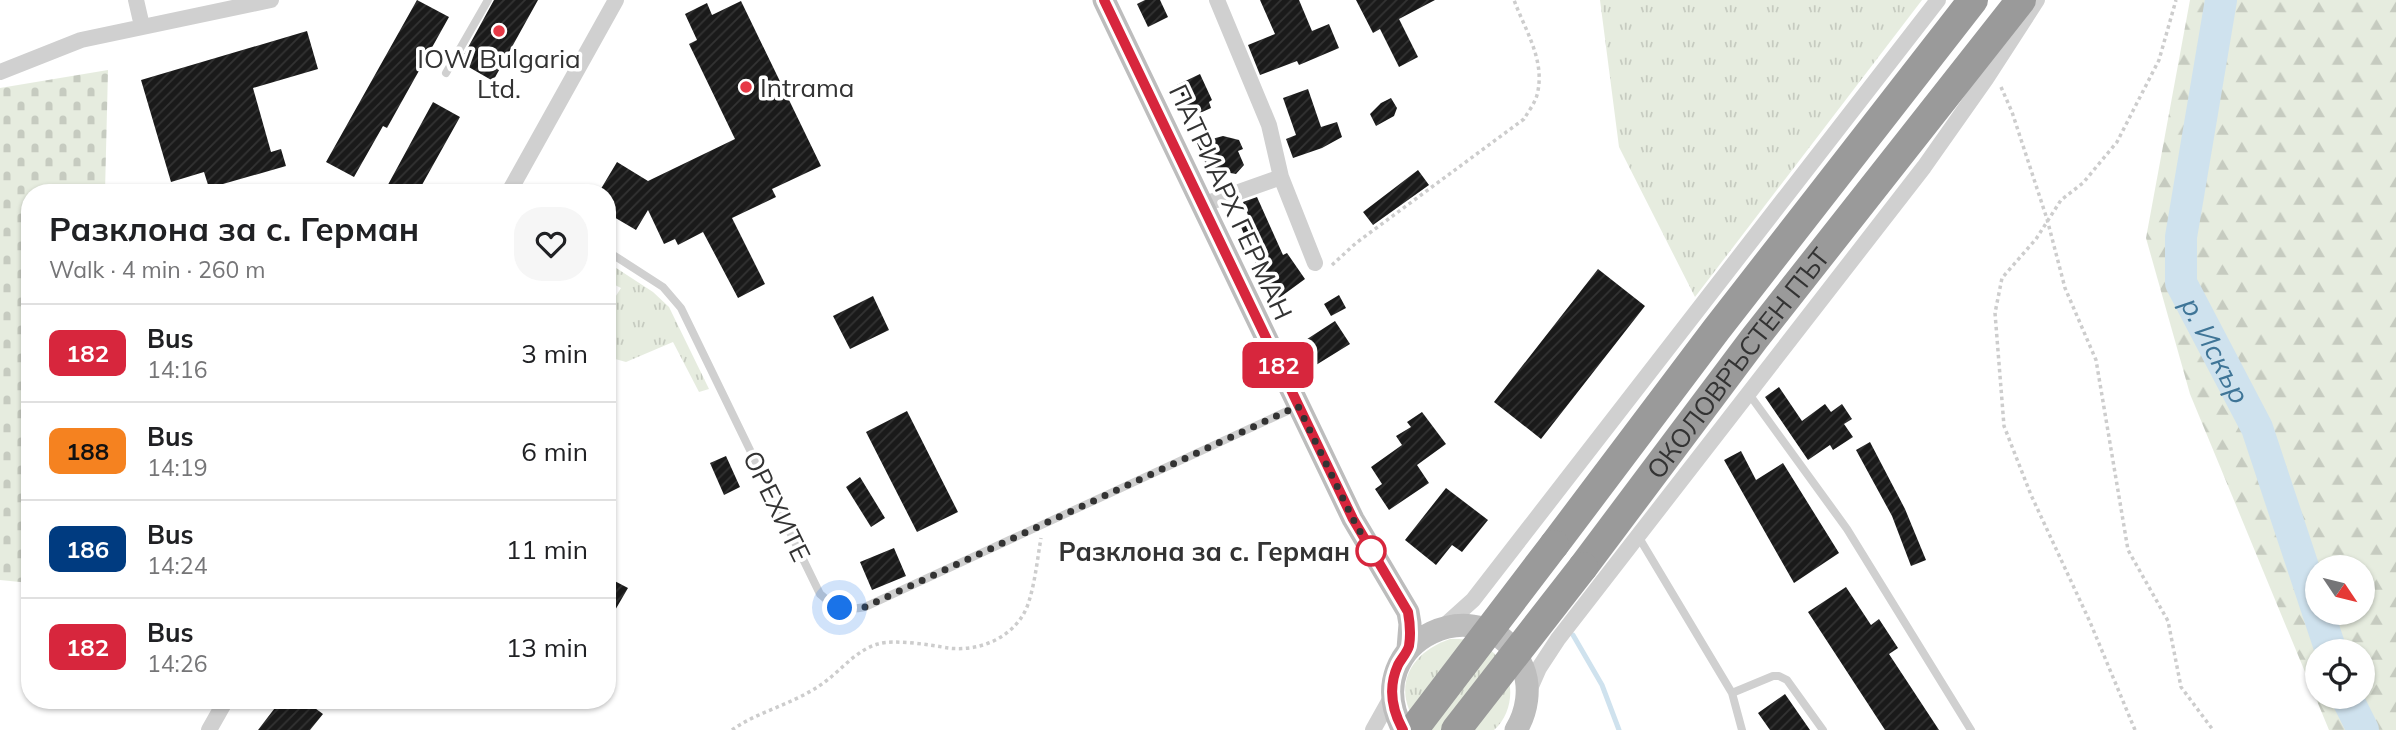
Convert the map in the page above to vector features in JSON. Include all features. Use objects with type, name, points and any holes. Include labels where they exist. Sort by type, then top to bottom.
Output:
[{"type":"highway","name":"ОКОЛОВРЪСТЕН ПЪТ","points":[[1413,730],[1716,330],[1973,0]]},
{"type":"highway","name":"ОКОЛОВРЪСТЕН ПЪТ","points":[[1456,730],[1583,567],[1754,339],[2021,0]]},
{"type":"street","points":[[136,0],[142,26]]},
{"type":"street","points":[[0,72],[81,40],[271,0]]},
{"type":"street","points":[[513,184],[616,0]]},
{"type":"street","name":"ПАТРИАРХ ГЕРМАН","points":[[1104,0],[1353,519],[1408,612],[1428,626],[1440,628]]},
{"type":"street","points":[[1217,0],[1269,125],[1281,177],[1315,263]]},
{"type":"street","points":[[1403,730],[1396,717],[1392,696],[1396,670],[1408,649],[1421,637],[1440,628],[1473,600],[1938,0]]},
{"type":"street","points":[[1518,728],[1527,695],[1539,668],[1558,639],[1924,167],[2038,0]]},
{"type":"street","points":[[1202,205],[1281,177]]},
{"type":"street","points":[[1408,612],[1408,649]]},
{"type":"street","points":[[1440,628],[1464,625],[1481,628],[1503,641],[1522,666],[1527,695]]},
{"type":"street","points":[[1373,730],[1392,696]]},
{"type":"street","points":[[209,730],[221,709]]},
{"type":"lane","points":[[446,73],[488,0]]},
{"type":"lane","name":"ОРЕХИТЕ","points":[[616,257],[657,283],[676,302],[820,594],[840,608],[865,607],[1298,406]]},
{"type":"lane","points":[[1749,394],[1847,529],[1971,730]]},
{"type":"lane","points":[[1638,536],[1732,693],[1742,730]]},
{"type":"lane","points":[[1732,693],[1779,676],[1787,680],[1823,730]]},
{"type":"path","points":[[1315,263],[1329,267],[1356,243],[1524,119],[1537,96],[1539,68],[1531,39],[1514,0]]},
{"type":"path","points":[[2135,730],[2090,622],[2031,495],[2004,426],[1995,313],[2002,278],[2036,239],[2061,200],[2083,183],[2117,142],[2160,60],[2176,0]]},
{"type":"path","points":[[1993,69],[2012,112],[2047,219],[2065,288],[2096,360],[2129,551],[2168,621],[2181,687],[2213,730]]},
{"type":"path","points":[[732,730],[800,698],[854,657],[878,644],[928,645],[961,650],[988,645],[1010,631],[1026,608],[1044,523]]},
{"type":"green space","points":[[1600,0],[1922,0],[1695,297],[1619,147]]},
{"type":"green space","points":[[2190,0],[2396,0],[2396,730],[2329,730],[2320,709],[2375,709],[2375,639],[2305,639],[2305,672],[2190,394],[2146,238]]},
{"type":"green space","points":[[108,70],[105,184],[21,184],[21,582],[0,580],[0,88]]},
{"type":"green space","points":[[616,268],[653,292],[669,307],[709,389],[699,392],[673,342],[626,362],[616,359],[616,296],[621,288],[616,286]]},
{"type":"green space","points":[[1450,639],[1470,640],[1482,645],[1493,652],[1507,672],[1510,684],[1508,709],[1494,730],[1422,730],[1412,716],[1405,689],[1413,665],[1423,654]]},
{"type":"building","points":[[417,0],[449,17],[387,128],[383,126],[354,177],[326,162]]},
{"type":"building","name":"IOW Bulgaria Ltd.","points":[[494,0],[538,0],[493,81],[460,62]]},
{"type":"building","points":[[1145,0],[1160,0],[1168,17],[1148,27],[1137,4]]},
{"type":"building","points":[[1260,0],[1299,0],[1312,31],[1329,24],[1339,48],[1299,65],[1297,61],[1260,75],[1248,45],[1275,34]]},
{"type":"building","points":[[1356,0],[1435,0],[1399,19],[1418,57],[1399,67],[1380,29],[1373,33]]},
{"type":"building","name":"Intrama","points":[[741,1],[821,166],[772,189],[776,197],[732,218],[765,284],[738,298],[703,232],[678,245],[675,239],[664,244],[648,210],[636,230],[616,218],[616,184],[604,184],[617,162],[648,181],[735,139],[689,44],[697,40],[685,14],[707,3],[712,15]]},
{"type":"building","points":[[307,31],[318,69],[253,88],[271,152],[281,149],[286,166],[223,184],[208,184],[204,172],[171,182],[141,80]]},
{"type":"building","points":[[1200,74],[1212,100],[1209,102],[1211,108],[1191,117],[1177,85]]},
{"type":"building","points":[[1308,89],[1321,127],[1337,122],[1342,137],[1322,148],[1293,158],[1286,139],[1296,135],[1283,98]]},
{"type":"building","points":[[1391,98],[1397,108],[1394,116],[1376,126],[1370,114]]},
{"type":"building","points":[[433,102],[460,117],[422,184],[388,184]]},
{"type":"building","points":[[1223,136],[1239,140],[1243,149],[1238,151],[1244,165],[1236,174],[1208,169],[1197,143]]},
{"type":"building","points":[[1418,170],[1429,185],[1373,225],[1363,212]]},
{"type":"building","points":[[1257,197],[1283,255],[1287,253],[1305,279],[1279,298],[1257,266],[1241,227],[1251,223],[1243,202]]},
{"type":"building","points":[[1598,269],[1645,306],[1541,439],[1494,402]]},
{"type":"building","points":[[1339,295],[1346,308],[1331,316],[1324,304]]},
{"type":"building","points":[[873,296],[889,330],[850,349],[833,316]]},
{"type":"building","points":[[1335,321],[1350,344],[1316,365],[1301,343]]},
{"type":"building","points":[[1779,387],[1802,421],[1825,404],[1831,412],[1842,404],[1852,419],[1844,424],[1853,437],[1833,450],[1830,445],[1808,460],[1765,397]]},
{"type":"building","points":[[907,411],[958,512],[917,532],[866,432]]},
{"type":"building","points":[[1422,412],[1446,444],[1417,465],[1429,483],[1389,510],[1375,489],[1382,484],[1371,467],[1402,445],[1396,436],[1411,427],[1407,422]]},
{"type":"building","points":[[1870,442],[1905,509],[1926,560],[1911,566],[1892,516],[1856,450]]},
{"type":"building","points":[[1741,451],[1756,480],[1783,463],[1839,553],[1794,583],[1724,460]]},
{"type":"building","points":[[726,456],[740,487],[724,495],[710,463]]},
{"type":"building","points":[[860,477],[885,518],[871,527],[846,487]]},
{"type":"building","points":[[1446,488],[1488,520],[1462,552],[1452,545],[1436,565],[1405,540]]},
{"type":"building","points":[[894,548],[906,576],[872,590],[860,562]]},
{"type":"building","points":[[616,582],[628,588],[616,609]]},
{"type":"building","points":[[1846,587],[1871,625],[1879,619],[1898,648],[1889,654],[1939,730],[1885,730],[1808,612]]},
{"type":"building","points":[[1785,694],[1810,730],[1770,730],[1758,713]]},
{"type":"building","points":[[274,709],[316,709],[323,714],[310,730],[258,730]]},
{"type":"waterway","name":"р. Искър","points":[[2221,0],[2181,237],[2181,283],[2257,428],[2305,573]]},
{"type":"waterway","name":"р. Искър","points":[[2322,625],[2327,639]]},
{"type":"waterway","points":[[1573,635],[1602,685],[1619,730]]},
{"type":"waterway","name":"р. Искър","points":[[2352,709],[2363,730]]},
{"type":"bus line","name":"182","points":[[1104,0],[1353,519],[1408,612],[1408,649],[1396,670],[1392,696],[1396,717],[1403,730]]},
{"type":"place","name":"IOW Bulgaria Ltd.","points":[[499,31]]},
{"type":"place","name":"Intrama","points":[[746,87]]},
{"type":"place","name":"Разклона за с. Герман","points":[[1371,551]]},
{"type":"route","points":[[840,608],[865,607],[1298,406],[1371,551]]}]
